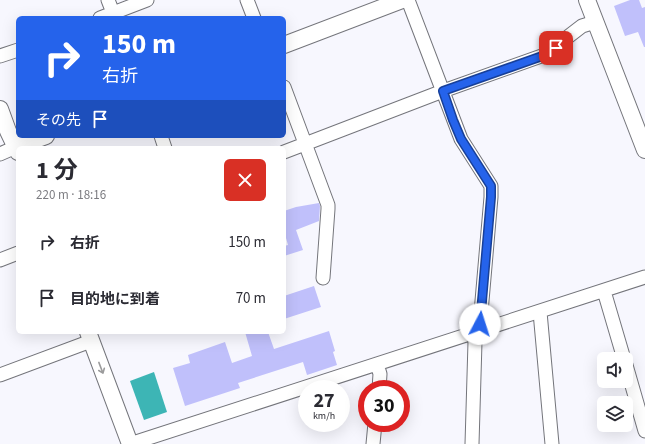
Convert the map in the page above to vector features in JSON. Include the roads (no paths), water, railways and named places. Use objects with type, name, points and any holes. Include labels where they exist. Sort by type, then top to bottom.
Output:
[{"type":"street","points":[[108,0],[114,16],[147,0]]},
{"type":"street","points":[[247,0],[253,16]]},
{"type":"street","points":[[286,44],[402,0]]},
{"type":"street","points":[[408,0],[461,139],[491,186],[480,324],[475,342],[472,444]]},
{"type":"street","points":[[587,0],[645,150]]},
{"type":"street","points":[[286,151],[443,91],[548,54],[582,26],[595,22]]},
{"type":"street","points":[[0,56],[16,51]]},
{"type":"street","points":[[286,92],[328,205],[323,278]]},
{"type":"street","points":[[0,109],[16,148]]},
{"type":"street","points":[[25,146],[42,138]]},
{"type":"street","points":[[0,154],[16,150]]},
{"type":"street","points":[[0,260],[16,254]]},
{"type":"street","points":[[0,375],[89,337],[130,444],[645,278]]},
{"type":"street","points":[[604,291],[622,352]]},
{"type":"street","points":[[540,312],[552,444]]},
{"type":"street","points":[[377,364],[380,374],[379,380]]},
{"type":"street","points":[[633,388],[645,431]]},
{"type":"street","points":[[373,444],[374,432]]},
{"type":"water","points":[[154,372],[167,412],[144,420],[130,381]]}]
